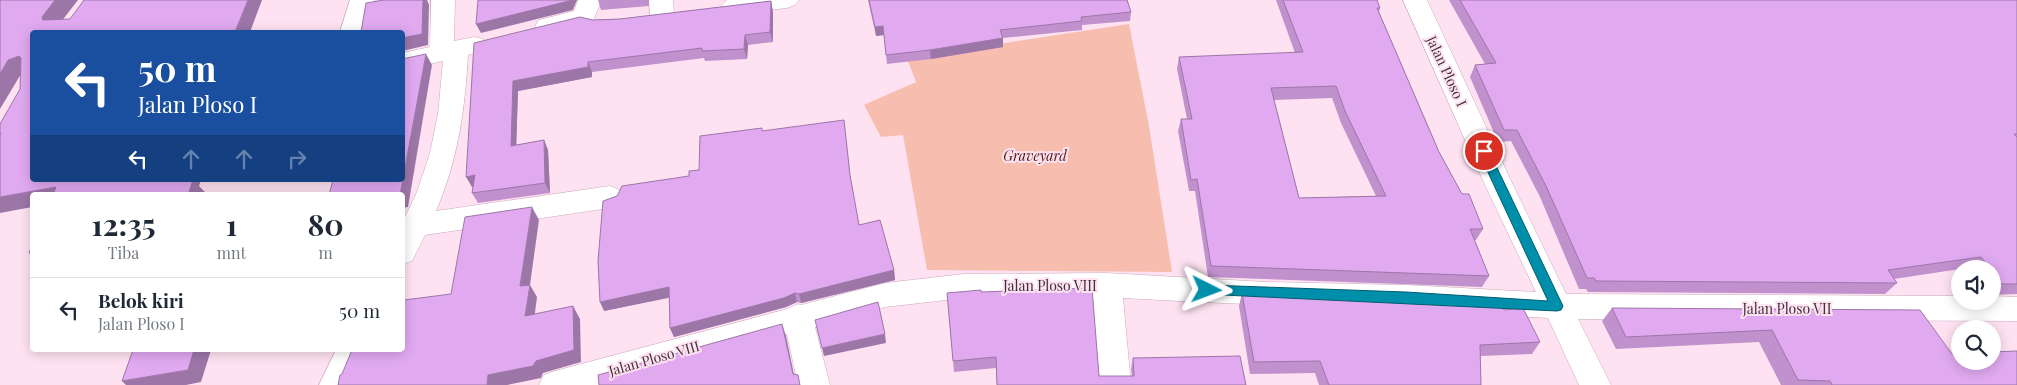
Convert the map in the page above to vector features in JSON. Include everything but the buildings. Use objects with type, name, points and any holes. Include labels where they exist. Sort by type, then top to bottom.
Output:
[{"type":"street","points":[[353,30],[362,0]]},
{"type":"street","points":[[405,247],[436,178],[444,152],[452,110],[449,52],[443,0]]},
{"type":"street","points":[[710,9],[787,0]]},
{"type":"street","name":"Jalan Ploso I","points":[[1414,0],[1596,385]]},
{"type":"street","points":[[524,32],[593,12]]},
{"type":"street","points":[[405,61],[498,39]]},
{"type":"street","points":[[416,225],[610,197]]},
{"type":"street","points":[[1107,285],[1115,385]]},
{"type":"street","name":"Jalan Ploso VIII","points":[[555,385],[601,379],[798,317],[885,295],[921,289],[974,286],[1107,285],[1266,294],[1406,298],[1557,306]]},
{"type":"street","name":"Jalan Ploso VII","points":[[1557,306],[2017,309]]},
{"type":"street","points":[[798,317],[814,385]]},
{"type":"street","points":[[335,385],[350,352]]},
{"type":"green space","name":"Graveyard","points":[[1129,24],[1149,126],[1172,272],[927,270],[903,135],[881,137],[864,105],[916,82],[907,58]]},
{"type":"route","points":[[1207,290],[1557,306],[1484,151]]}]
